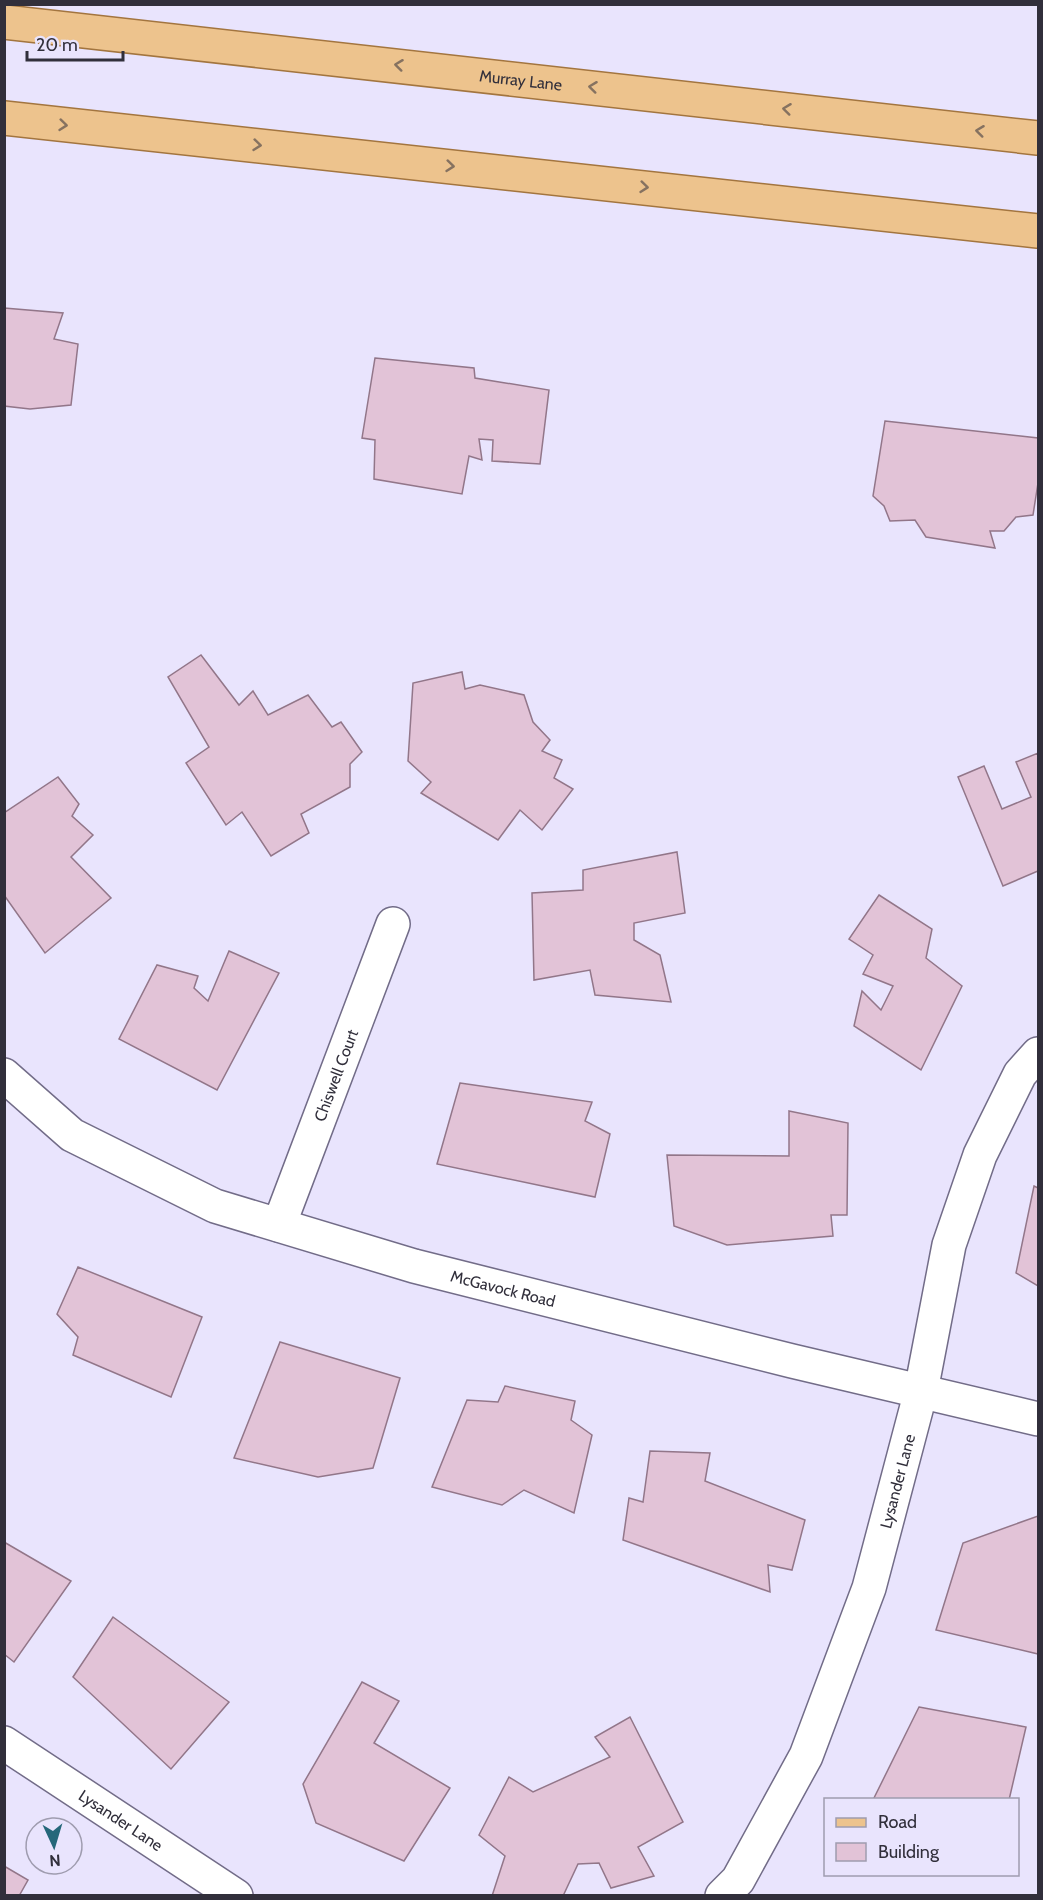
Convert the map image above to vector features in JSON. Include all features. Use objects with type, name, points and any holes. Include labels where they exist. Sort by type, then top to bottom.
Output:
[{"type":"main road","name":"Murray Lane","points":[[4,22],[1038,138]]},
{"type":"main road","points":[[4,118],[1038,231]]},
{"type":"street","name":"Chiswell Court","points":[[279,1225],[393,924]]},
{"type":"street","name":"Lysander Lane","points":[[722,1896],[738,1880],[806,1756],[869,1588],[921,1391],[949,1245],[979,1159],[1020,1074],[1038,1054]]},
{"type":"street","name":"McGavock Road","points":[[4,1075],[72,1135],[215,1206],[414,1266],[1038,1419]]},
{"type":"street","name":"Lysander Lane","points":[[4,1743],[236,1896]]},
{"type":"building","points":[[4,308],[63,313],[54,339],[78,344],[71,405],[30,409],[4,406]]},
{"type":"building","points":[[375,358],[474,368],[475,378],[549,390],[540,464],[492,461],[493,440],[479,439],[482,460],[469,456],[462,494],[374,479],[375,440],[362,438]]},
{"type":"building","points":[[885,421],[1038,438],[1038,483],[1033,515],[1016,517],[1004,531],[990,531],[995,548],[926,537],[915,520],[890,521],[884,506],[873,496]]},
{"type":"building","points":[[201,655],[239,705],[253,691],[268,715],[308,695],[332,727],[341,722],[362,752],[350,764],[350,787],[301,814],[309,833],[271,856],[242,812],[226,825],[186,763],[209,747],[168,677]]},
{"type":"building","points":[[462,672],[465,689],[480,685],[524,695],[533,722],[550,740],[542,751],[562,760],[554,778],[573,789],[542,830],[520,810],[498,840],[421,793],[431,782],[408,761],[413,683]]},
{"type":"building","points":[[1038,753],[1038,871],[1003,886],[958,777],[984,766],[1002,809],[1031,797],[1016,762]]},
{"type":"building","points":[[58,777],[79,804],[72,816],[93,835],[71,857],[111,898],[45,953],[4,895],[4,813]]},
{"type":"building","points":[[677,852],[685,913],[634,923],[634,940],[660,955],[671,1002],[595,995],[590,970],[534,980],[532,893],[583,890],[583,870]]},
{"type":"building","points":[[879,895],[932,929],[926,958],[962,986],[921,1070],[854,1026],[862,991],[881,1010],[893,986],[863,974],[873,955],[849,939]]},
{"type":"building","points":[[229,951],[279,973],[217,1090],[119,1039],[157,965],[198,976],[194,988],[208,1001]]},
{"type":"building","points":[[460,1083],[592,1102],[585,1121],[610,1134],[595,1197],[437,1164]]},
{"type":"building","points":[[789,1111],[848,1123],[847,1215],[831,1215],[833,1236],[727,1245],[674,1226],[667,1155],[789,1156]]},
{"type":"building","points":[[1034,1186],[1038,1188],[1038,1286],[1016,1273]]},
{"type":"building","points":[[78,1267],[202,1317],[171,1397],[73,1355],[78,1337],[57,1314]]},
{"type":"building","points":[[280,1342],[400,1378],[373,1468],[318,1477],[234,1458]]},
{"type":"building","points":[[505,1386],[575,1401],[571,1420],[592,1435],[574,1513],[524,1490],[502,1505],[432,1487],[467,1400],[498,1402]]},
{"type":"building","points":[[650,1451],[710,1453],[705,1481],[805,1520],[792,1570],[768,1565],[770,1592],[623,1540],[629,1498],[643,1502]]},
{"type":"building","points":[[1038,1516],[1038,1654],[936,1630],[963,1543]]},
{"type":"building","points":[[4,1542],[71,1581],[14,1662],[4,1654]]},
{"type":"building","points":[[113,1617],[229,1702],[171,1769],[73,1677]]},
{"type":"building","points":[[362,1682],[399,1701],[374,1743],[450,1788],[404,1861],[316,1823],[303,1784]]},
{"type":"building","points":[[919,1707],[1026,1727],[1009,1798],[874,1798]]},
{"type":"building","points":[[630,1717],[683,1822],[638,1847],[654,1876],[611,1888],[599,1863],[578,1864],[563,1896],[492,1896],[505,1856],[479,1835],[509,1777],[533,1792],[610,1757],[595,1737]]},
{"type":"building","points":[[4,1866],[28,1880],[19,1896],[4,1896]]}]
